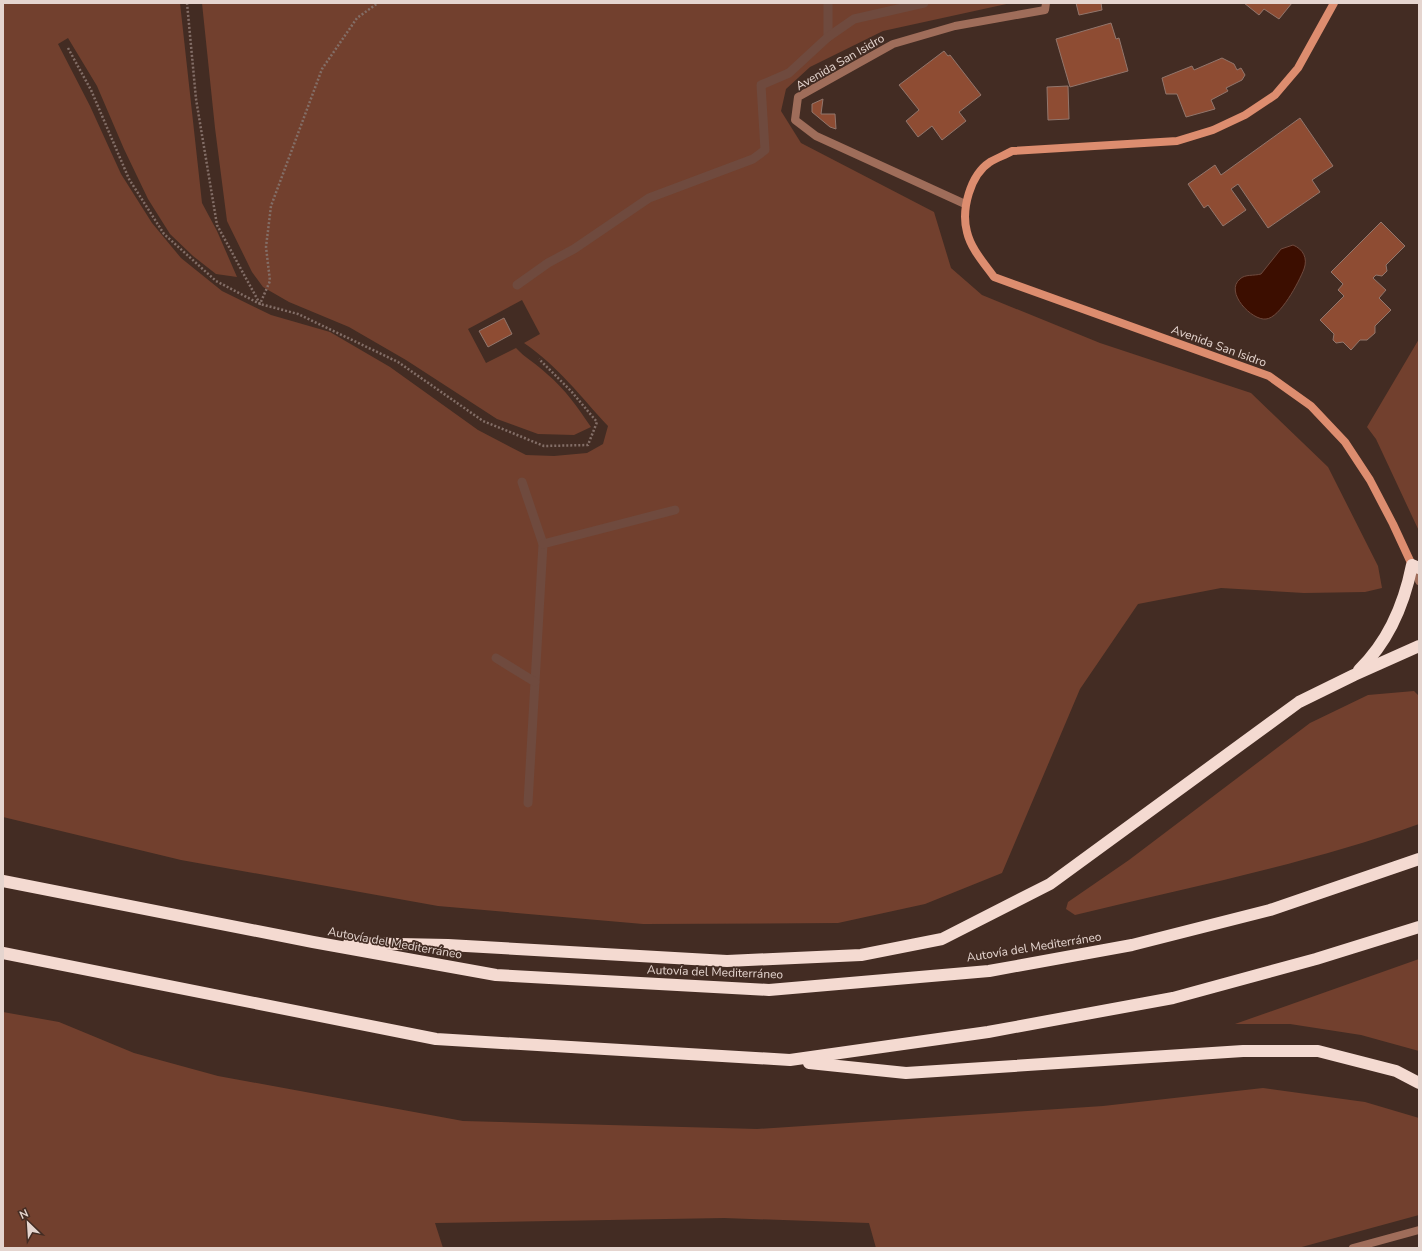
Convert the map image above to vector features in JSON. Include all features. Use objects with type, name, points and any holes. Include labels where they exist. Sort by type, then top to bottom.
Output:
[{"type":"highway","points":[[1354,675],[1380,646],[1396,619],[1416,567]]},
{"type":"highway","points":[[313,942],[448,945],[727,961],[861,955],[942,939],[1050,884],[1299,702],[1354,675],[1419,646]]},
{"type":"highway","name":"Autovía del Mediterráneo","points":[[3,881],[313,942],[496,975],[769,990],[989,971],[1132,945],[1270,910],[1397,868],[1419,859]]},
{"type":"highway","points":[[790,1060],[988,1032],[1173,998],[1316,959],[1419,927]]},
{"type":"highway","points":[[3,953],[436,1039],[790,1060],[906,1073],[1243,1051],[1318,1051],[1396,1071],[1419,1084]]},
{"type":"street","name":"Avenida San Isidro","points":[[965,204],[816,136],[795,120],[798,97],[893,44],[955,26],[1045,10],[1046,3]]},
{"type":"street","name":"Avenida San Isidro","points":[[1334,3],[1298,68],[1275,95],[1245,115],[1213,130],[1177,141],[1012,151],[989,163],[972,183],[965,204],[966,232],[978,255],[994,277],[1269,376],[1311,406],[1345,442],[1370,480],[1416,567],[1419,581]]},
{"type":"street","points":[[1352,1248],[1419,1230]]},
{"type":"path","points":[[187,3],[196,99],[217,225],[260,304]]},
{"type":"path","points":[[260,304],[270,281],[266,247],[271,206],[322,69],[357,18],[378,3]]},
{"type":"path","points":[[68,48],[91,90],[129,179],[164,234],[216,281],[260,304],[298,314],[398,362],[483,421],[544,446],[588,445],[597,422],[571,391],[539,359]]},
{"type":"shaded area","points":[[3,3],[180,3],[202,203],[217,231],[237,277],[216,274],[193,256],[170,234],[148,199],[124,149],[97,86],[68,38],[58,44],[90,106],[121,174],[152,223],[181,258],[222,291],[271,315],[330,332],[390,367],[478,430],[526,455],[554,456],[587,453],[603,444],[608,426],[548,362],[524,343],[540,334],[522,300],[468,329],[486,363],[516,348],[560,386],[591,427],[574,435],[538,434],[497,419],[406,360],[349,327],[289,302],[263,287],[252,272],[227,221],[215,128],[202,3],[1011,3],[883,31],[810,67],[786,89],[781,111],[801,143],[934,212],[951,268],[982,295],[1100,343],[1251,393],[1328,467],[1378,566],[1382,588],[1365,592],[1304,593],[1221,588],[1138,604],[1080,689],[1002,873],[925,904],[838,923],[643,924],[438,906],[181,860],[3,817]]},
{"type":"shaded area","points":[[1293,245],[1300,249],[1304,254],[1305,265],[1298,282],[1283,306],[1277,313],[1266,319],[1260,318],[1247,311],[1242,305],[1235,291],[1236,285],[1240,279],[1244,276],[1261,274],[1281,249]]},
{"type":"shaded area","points":[[1419,339],[1419,531],[1376,439],[1367,427]]},
{"type":"shaded area","points":[[1414,691],[1419,696],[1419,824],[1334,851],[1205,884],[1075,915],[1066,909],[1068,902],[1129,860],[1310,723],[1368,695]]},
{"type":"shaded area","points":[[1419,959],[1419,1051],[1361,1035],[1290,1024],[1235,1024]]},
{"type":"shaded area","points":[[3,1012],[59,1022],[134,1053],[218,1076],[463,1121],[757,1129],[1103,1106],[1263,1088],[1365,1102],[1419,1118],[1419,1215],[1298,1248],[876,1248],[869,1223],[724,1218],[435,1223],[443,1248],[3,1248]]},
{"type":"building","points":[[1076,3],[1101,3],[1102,10],[1079,15]]},
{"type":"building","points":[[1244,3],[1292,3],[1279,19],[1264,9],[1259,15]]},
{"type":"building","points":[[1111,23],[1116,39],[1119,38],[1128,71],[1070,87],[1056,39]]},
{"type":"building","points":[[944,51],[948,56],[950,55],[981,95],[959,112],[966,121],[942,140],[932,126],[918,137],[906,121],[919,110],[899,85]]},
{"type":"building","points":[[1222,58],[1234,64],[1237,70],[1241,68],[1245,75],[1242,80],[1226,88],[1228,91],[1211,100],[1215,109],[1186,117],[1177,94],[1166,94],[1162,78],[1192,66],[1194,70]]},
{"type":"building","points":[[1068,86],[1069,119],[1048,120],[1047,87]]},
{"type":"building","points":[[823,99],[821,114],[835,114],[836,129],[830,127],[812,112],[812,104]]},
{"type":"building","points":[[1300,118],[1333,166],[1312,180],[1320,192],[1268,228],[1238,184],[1231,189],[1246,210],[1223,226],[1208,205],[1204,208],[1188,184],[1215,165],[1221,175]]},
{"type":"building","points":[[1381,222],[1405,246],[1386,265],[1387,271],[1382,276],[1376,275],[1373,278],[1386,290],[1379,298],[1391,310],[1375,326],[1375,333],[1367,340],[1360,340],[1351,350],[1343,342],[1336,343],[1333,340],[1334,334],[1320,320],[1344,296],[1338,290],[1343,284],[1331,272]]},
{"type":"building","points":[[504,318],[512,334],[488,347],[479,331]]},
{"type":"waterway","points":[[828,3],[828,37]]},
{"type":"waterway","points":[[517,285],[548,263],[574,249],[649,198],[753,159],[765,150],[761,85],[789,73],[828,37],[854,19],[924,3]]},
{"type":"waterway","points":[[522,482],[543,544],[528,803]]},
{"type":"waterway","points":[[543,544],[675,510]]},
{"type":"waterway","points":[[496,658],[535,682]]}]
